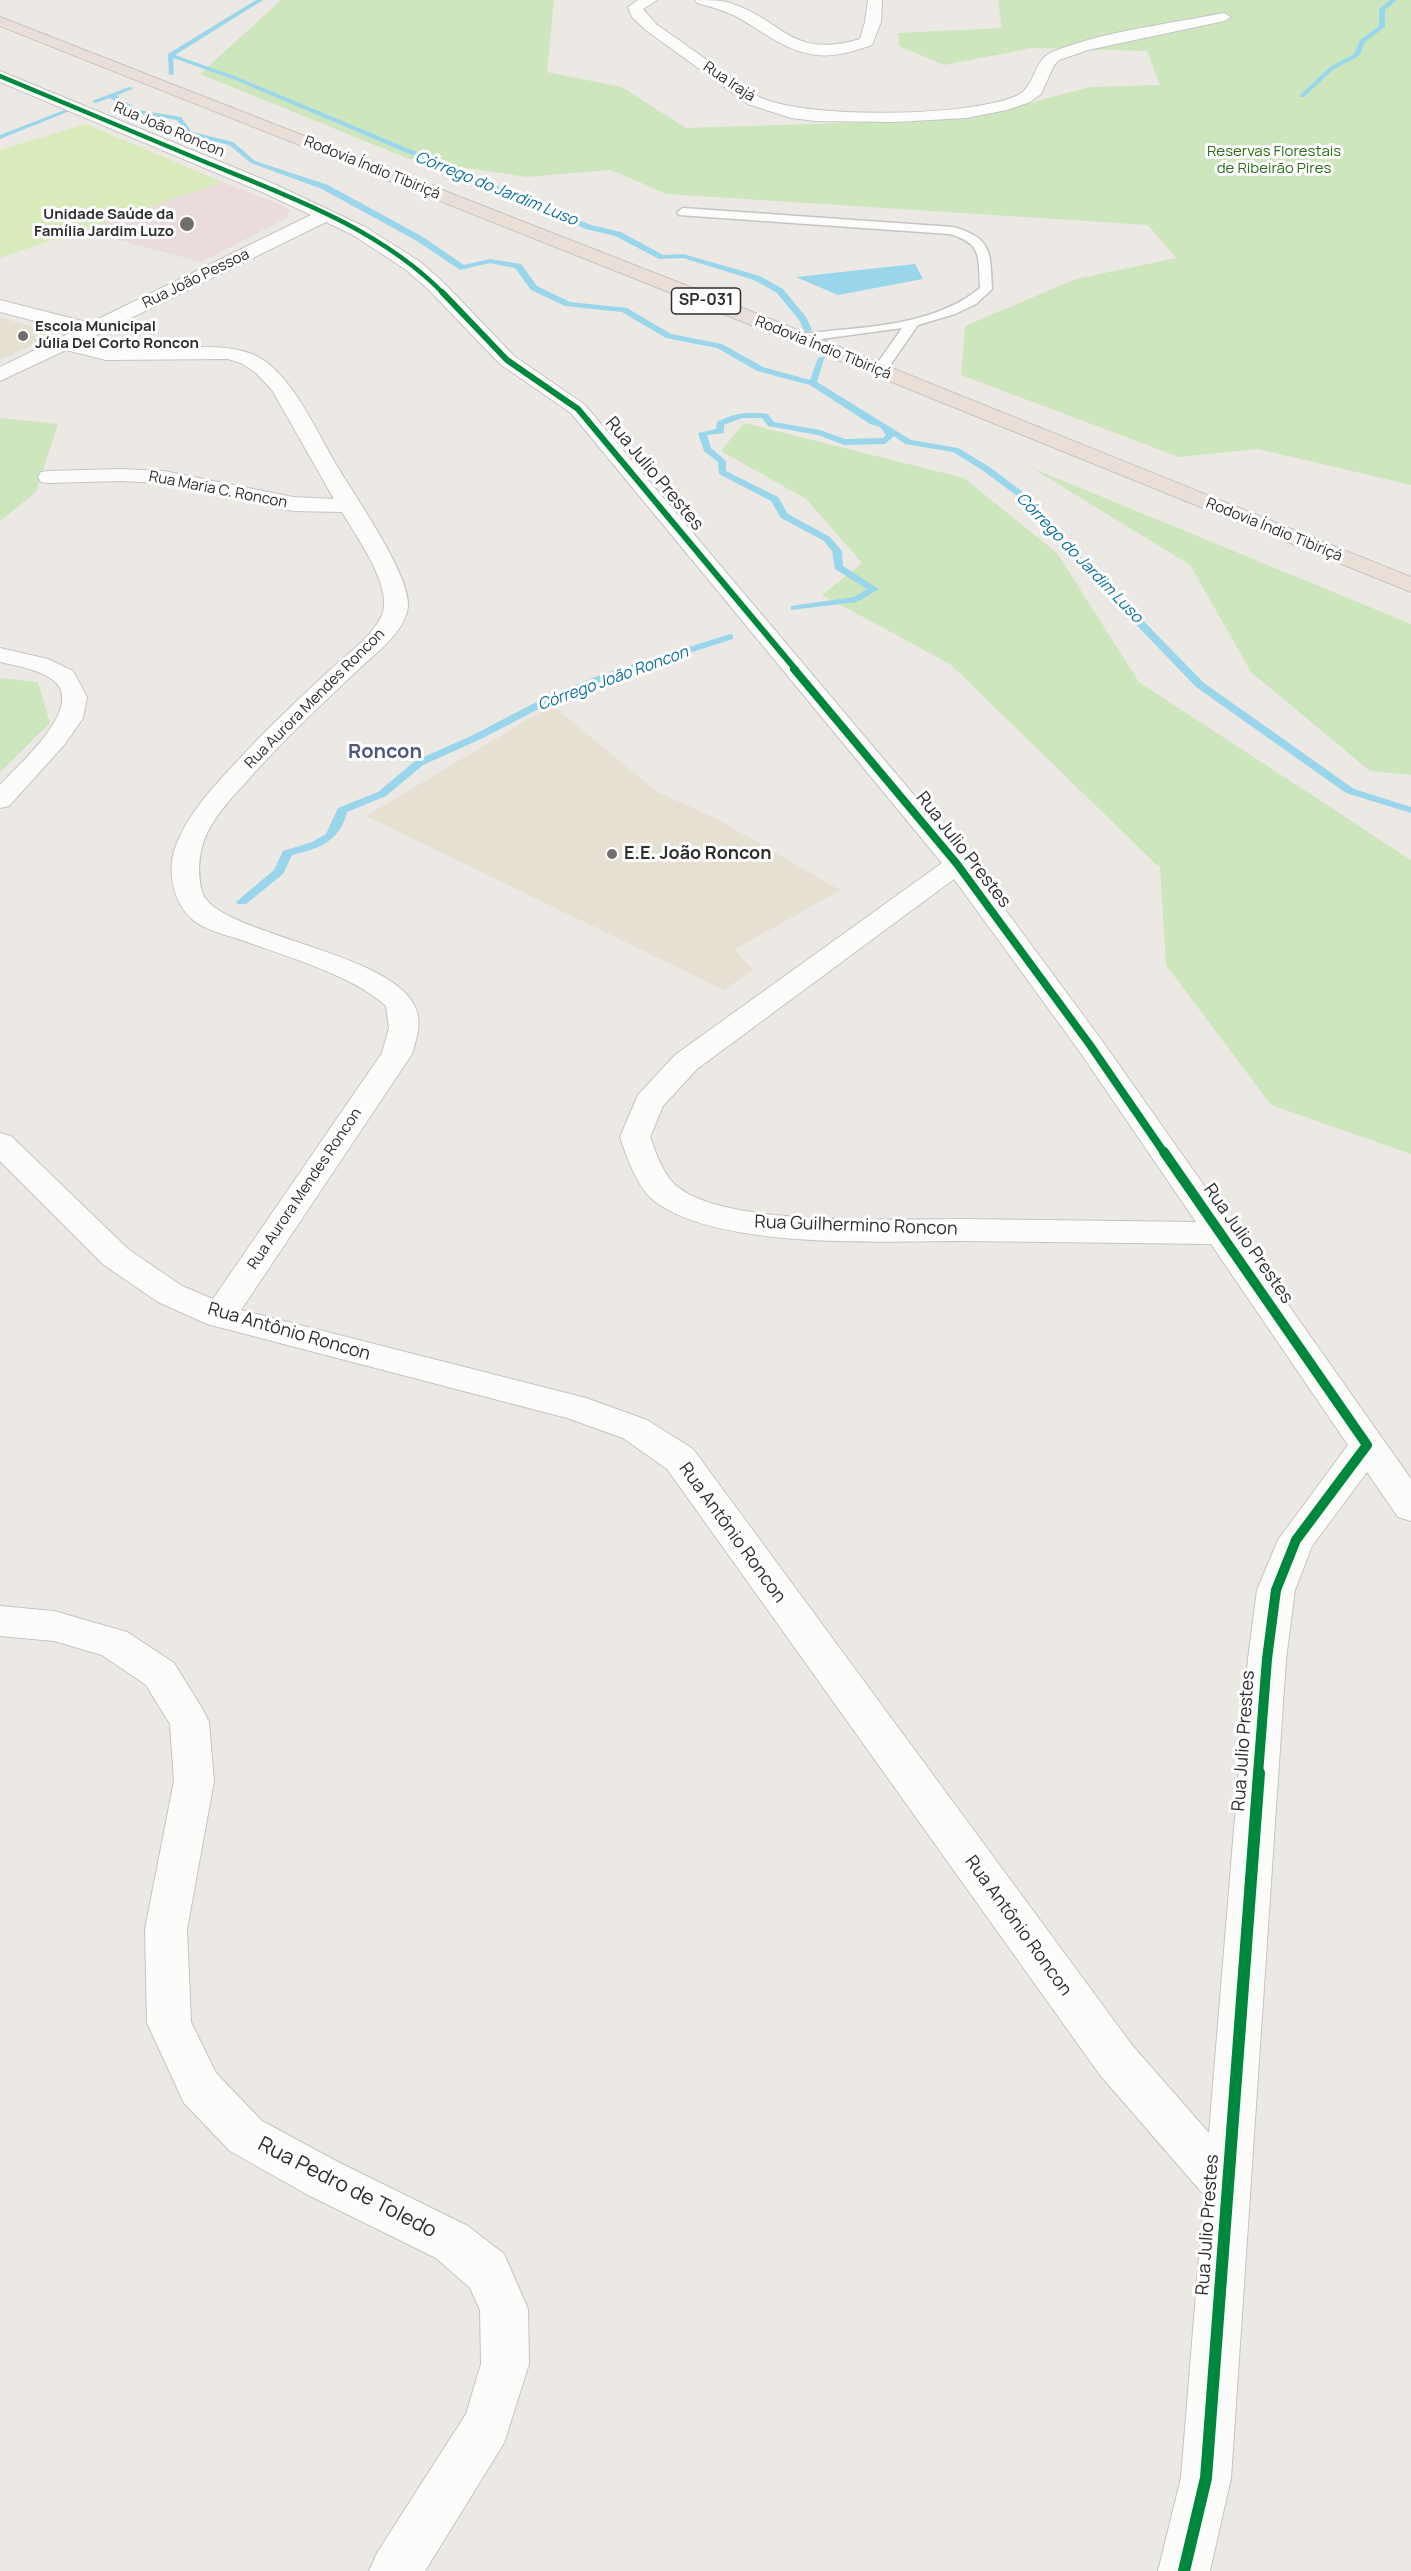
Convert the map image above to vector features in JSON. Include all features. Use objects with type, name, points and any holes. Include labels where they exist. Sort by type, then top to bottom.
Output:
[{"type":"highway","name":"Rodovia Índio Tibiriçá","points":[[0,21],[799,338],[1411,585]]},
{"type":"street","name":"Rua Irajá","points":[[650,0],[635,7],[637,14],[652,28],[754,101],[791,113],[816,117],[895,117],[966,113],[1001,107],[1024,99],[1035,91],[1047,63],[1054,57],[1084,46],[1224,17]]},
{"type":"street","points":[[702,0],[731,9],[791,45],[827,50],[867,42],[873,22],[874,0]]},
{"type":"street","name":"Rua João Roncon","points":[[0,76],[326,214]]},
{"type":"street","name":"Rua João Pessoa","points":[[0,375],[326,214]]},
{"type":"street","name":"Rua Julio Prestes","points":[[326,214],[381,243],[412,265],[436,286],[507,360],[578,409],[957,864],[1090,1045],[1367,1445],[1296,1540],[1276,1590],[1267,1659],[1206,2478],[1184,2571]]},
{"type":"street","points":[[0,306],[93,330]]},
{"type":"street","name":"Rua Aurora Mendes Roncon","points":[[64,344],[106,354],[230,353],[248,359],[263,369],[280,387],[351,506],[385,567],[394,590],[396,607],[390,623],[371,645],[275,734],[208,809],[189,845],[184,872],[190,897],[202,913],[226,925],[375,982],[398,1000],[406,1026],[397,1054],[219,1316]]},
{"type":"street","name":"Rua Maria C. Roncon","points":[[50,477],[120,475],[164,477],[293,504],[351,506]]},
{"type":"street","points":[[0,655],[39,664],[64,676],[75,697],[71,718],[56,739],[0,800]]},
{"type":"street","name":"Rua Guilhermino Roncon","points":[[957,864],[686,1062],[649,1102],[635,1137],[645,1167],[667,1195],[706,1214],[757,1224],[836,1229],[1220,1233]]},
{"type":"street","name":"Rua Antônio Roncon","points":[[0,1143],[116,1257],[170,1294],[219,1316],[574,1407],[635,1429],[680,1460],[1116,2060],[1228,2188]]},
{"type":"street","points":[[1367,1445],[1411,1507]]},
{"type":"street","name":"Rua Pedro de Toledo","points":[[0,1621],[54,1626],[114,1643],[160,1674],[189,1722],[194,1781],[166,1929],[166,1940],[169,2023],[200,2088],[246,2136],[324,2179],[453,2242],[487,2271],[504,2309],[505,2364],[487,2427],[396,2571]]},
{"type":"lane","points":[[682,212],[949,230],[965,233],[979,240],[982,246],[986,288],[978,298],[962,306],[913,322],[799,338]]},
{"type":"lane","points":[[879,371],[913,322]]},
{"type":"shaded area","name":"Unidade Saúde da Família Jardim Luzo","points":[[222,182],[281,205],[290,210],[287,218],[201,262],[81,230]]},
{"type":"shaded area","name":"Escola Municipal Júlia Del Corto Roncon","points":[[0,317],[50,332],[43,340],[0,360]]},
{"type":"shaded area","name":"E.E. João Roncon","points":[[552,705],[656,791],[717,819],[840,890],[734,950],[753,970],[724,990],[366,816]]},
{"type":"green space","name":"Reservas Florestais de Ribeirão Pires","points":[[281,0],[554,0],[547,72],[622,87],[686,128],[969,119],[1090,87],[1160,85],[1147,51],[1033,48],[944,65],[899,46],[898,33],[1002,28],[998,0],[1411,0],[1411,485],[1258,449],[1179,457],[961,375],[965,326],[1076,279],[1176,258],[1148,225],[667,194],[611,170],[527,177],[409,159],[200,74]]},
{"type":"green space","points":[[86,124],[222,182],[0,258],[0,150]]},
{"type":"green space","points":[[0,418],[58,424],[36,492],[0,521]]},
{"type":"green space","points":[[744,423],[964,478],[1057,553],[1139,682],[1411,860],[1411,1154],[1271,1105],[1166,965],[1160,868],[950,664],[822,595],[862,563],[806,499],[721,451]]},
{"type":"green space","points":[[1032,468],[1411,624],[1411,775],[1370,771],[1251,672],[1190,565]]},
{"type":"green space","points":[[0,678],[38,682],[50,723],[0,772]]},
{"type":"water","points":[[915,264],[923,279],[838,295],[796,277]]},
{"type":"waterway","points":[[170,55],[260,0]]},
{"type":"waterway","points":[[1302,96],[1332,68],[1357,55],[1362,41],[1382,27],[1382,9],[1394,0]]},
{"type":"waterway","name":"Córrego do Jardim Luso","points":[[170,55],[235,78],[589,227],[618,234],[662,257],[683,256],[757,278],[780,291],[803,319],[808,330]]},
{"type":"waterway","points":[[170,55],[171,74]]},
{"type":"waterway","points":[[111,95],[131,88]]},
{"type":"waterway","points":[[95,101],[111,95]]},
{"type":"waterway","name":"Córrego do Jardim Luso","points":[[111,95],[137,112],[179,118],[190,134],[231,143],[253,162],[325,187],[420,239],[463,268],[490,261],[518,266],[534,288],[568,304],[624,310],[669,336],[719,346],[760,369],[813,383]]},
{"type":"waterway","points":[[0,137],[69,110]]},
{"type":"waterway","points":[[813,383],[822,358]]},
{"type":"waterway","name":"Córrego do Jardim Luso","points":[[813,383],[873,422],[883,425]]},
{"type":"waterway","name":"Córrego João Roncon","points":[[794,608],[857,599],[874,589],[838,567],[837,551],[827,539],[784,516],[775,499],[722,472],[722,461],[707,449],[702,433],[721,431],[720,424],[731,418],[765,416],[771,424],[820,433],[844,442],[885,441],[890,435],[883,425]]},
{"type":"waterway","name":"Córrego do Jardim Luso","points":[[883,425],[908,442],[955,450],[985,468],[1020,494],[1076,557],[1200,685],[1350,791],[1411,810]]},
{"type":"waterway","name":"Córrego João Roncon","points":[[242,902],[279,872],[287,853],[324,841],[335,829],[342,810],[382,794],[419,763],[477,737],[552,698],[604,677],[730,637]]},
{"type":"cycle path","points":[[0,76],[268,188],[359,231],[412,265],[436,286],[507,360],[578,409],[957,864],[1090,1045],[1367,1445],[1296,1540],[1276,1590],[1267,1659],[1206,2478],[1184,2571]]},
{"type":"place","name":"Unidade Saúde da Família Jardim Luzo","points":[[187,224]]},
{"type":"place","name":"Escola Municipal Júlia Del Corto Roncon","points":[[23,336]]},
{"type":"place","name":"E.E. João Roncon","points":[[612,854]]},
{"type":"district","name":"Roncon","points":[[385,752]]}]
